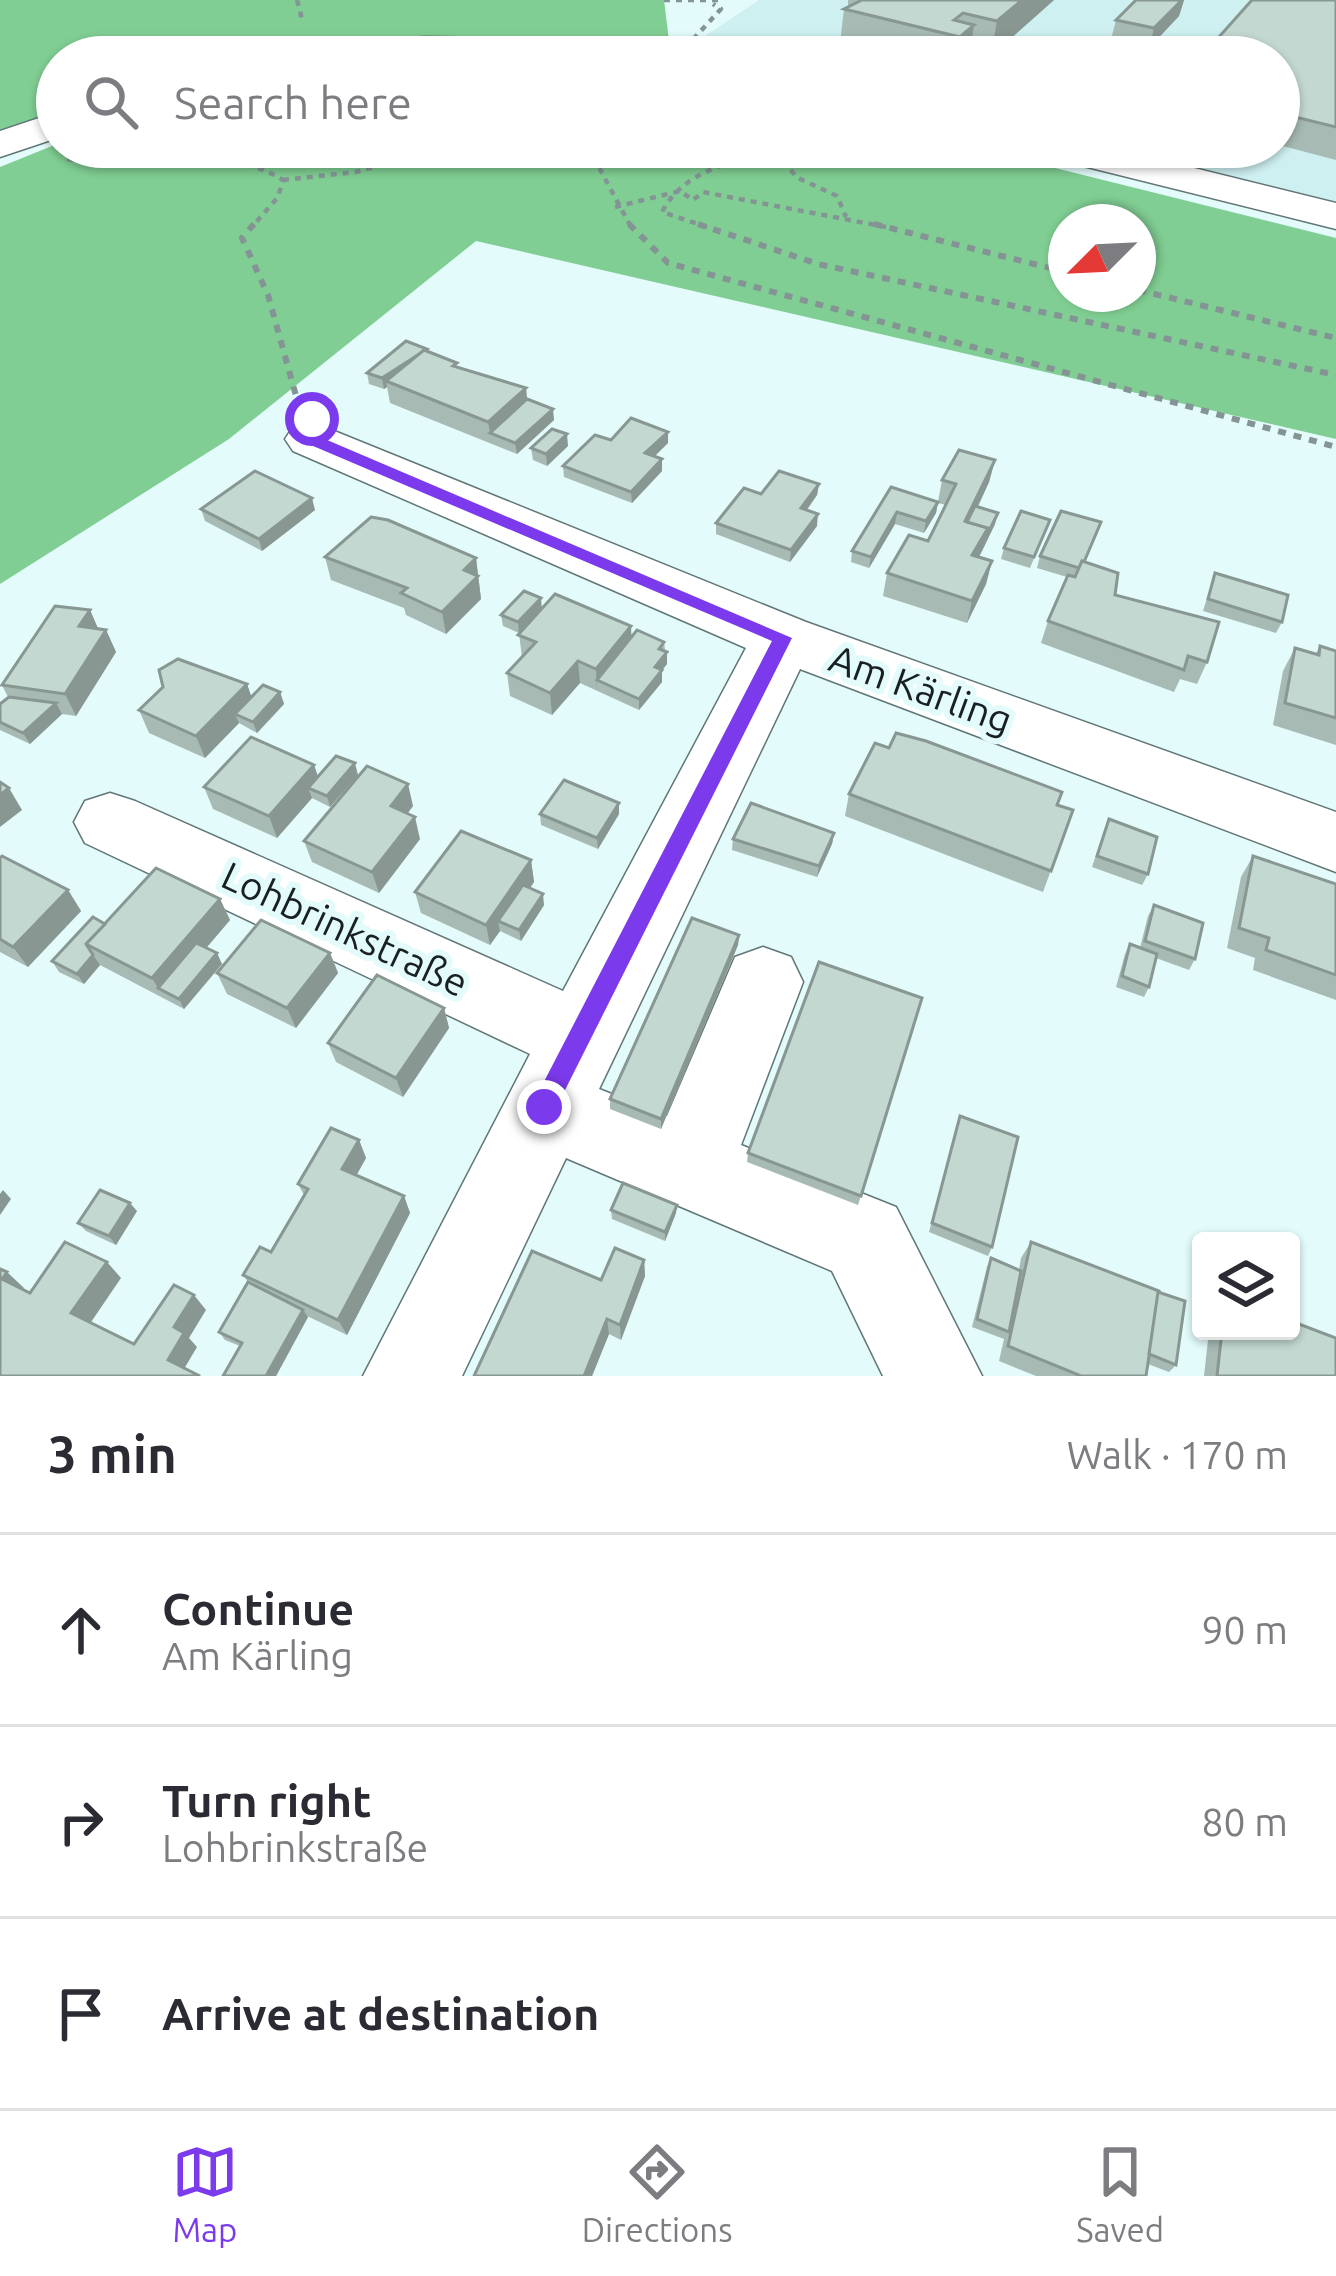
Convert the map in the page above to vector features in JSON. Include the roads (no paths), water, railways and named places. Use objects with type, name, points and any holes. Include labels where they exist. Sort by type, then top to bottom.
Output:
[{"type":"street","points":[[4,143],[36,132]]},
{"type":"street","points":[[1144,168],[1336,215]]},
{"type":"street","name":"Am Kärling","points":[[312,439],[783,638],[1336,842]]},
{"type":"street","points":[[411,1376],[783,638]]},
{"type":"street","name":"Lohbrinkstraße","points":[[110,822],[561,1072],[689,1167],[864,1239],[934,1376]]},
{"type":"street","points":[[689,1167],[764,982]]}]
